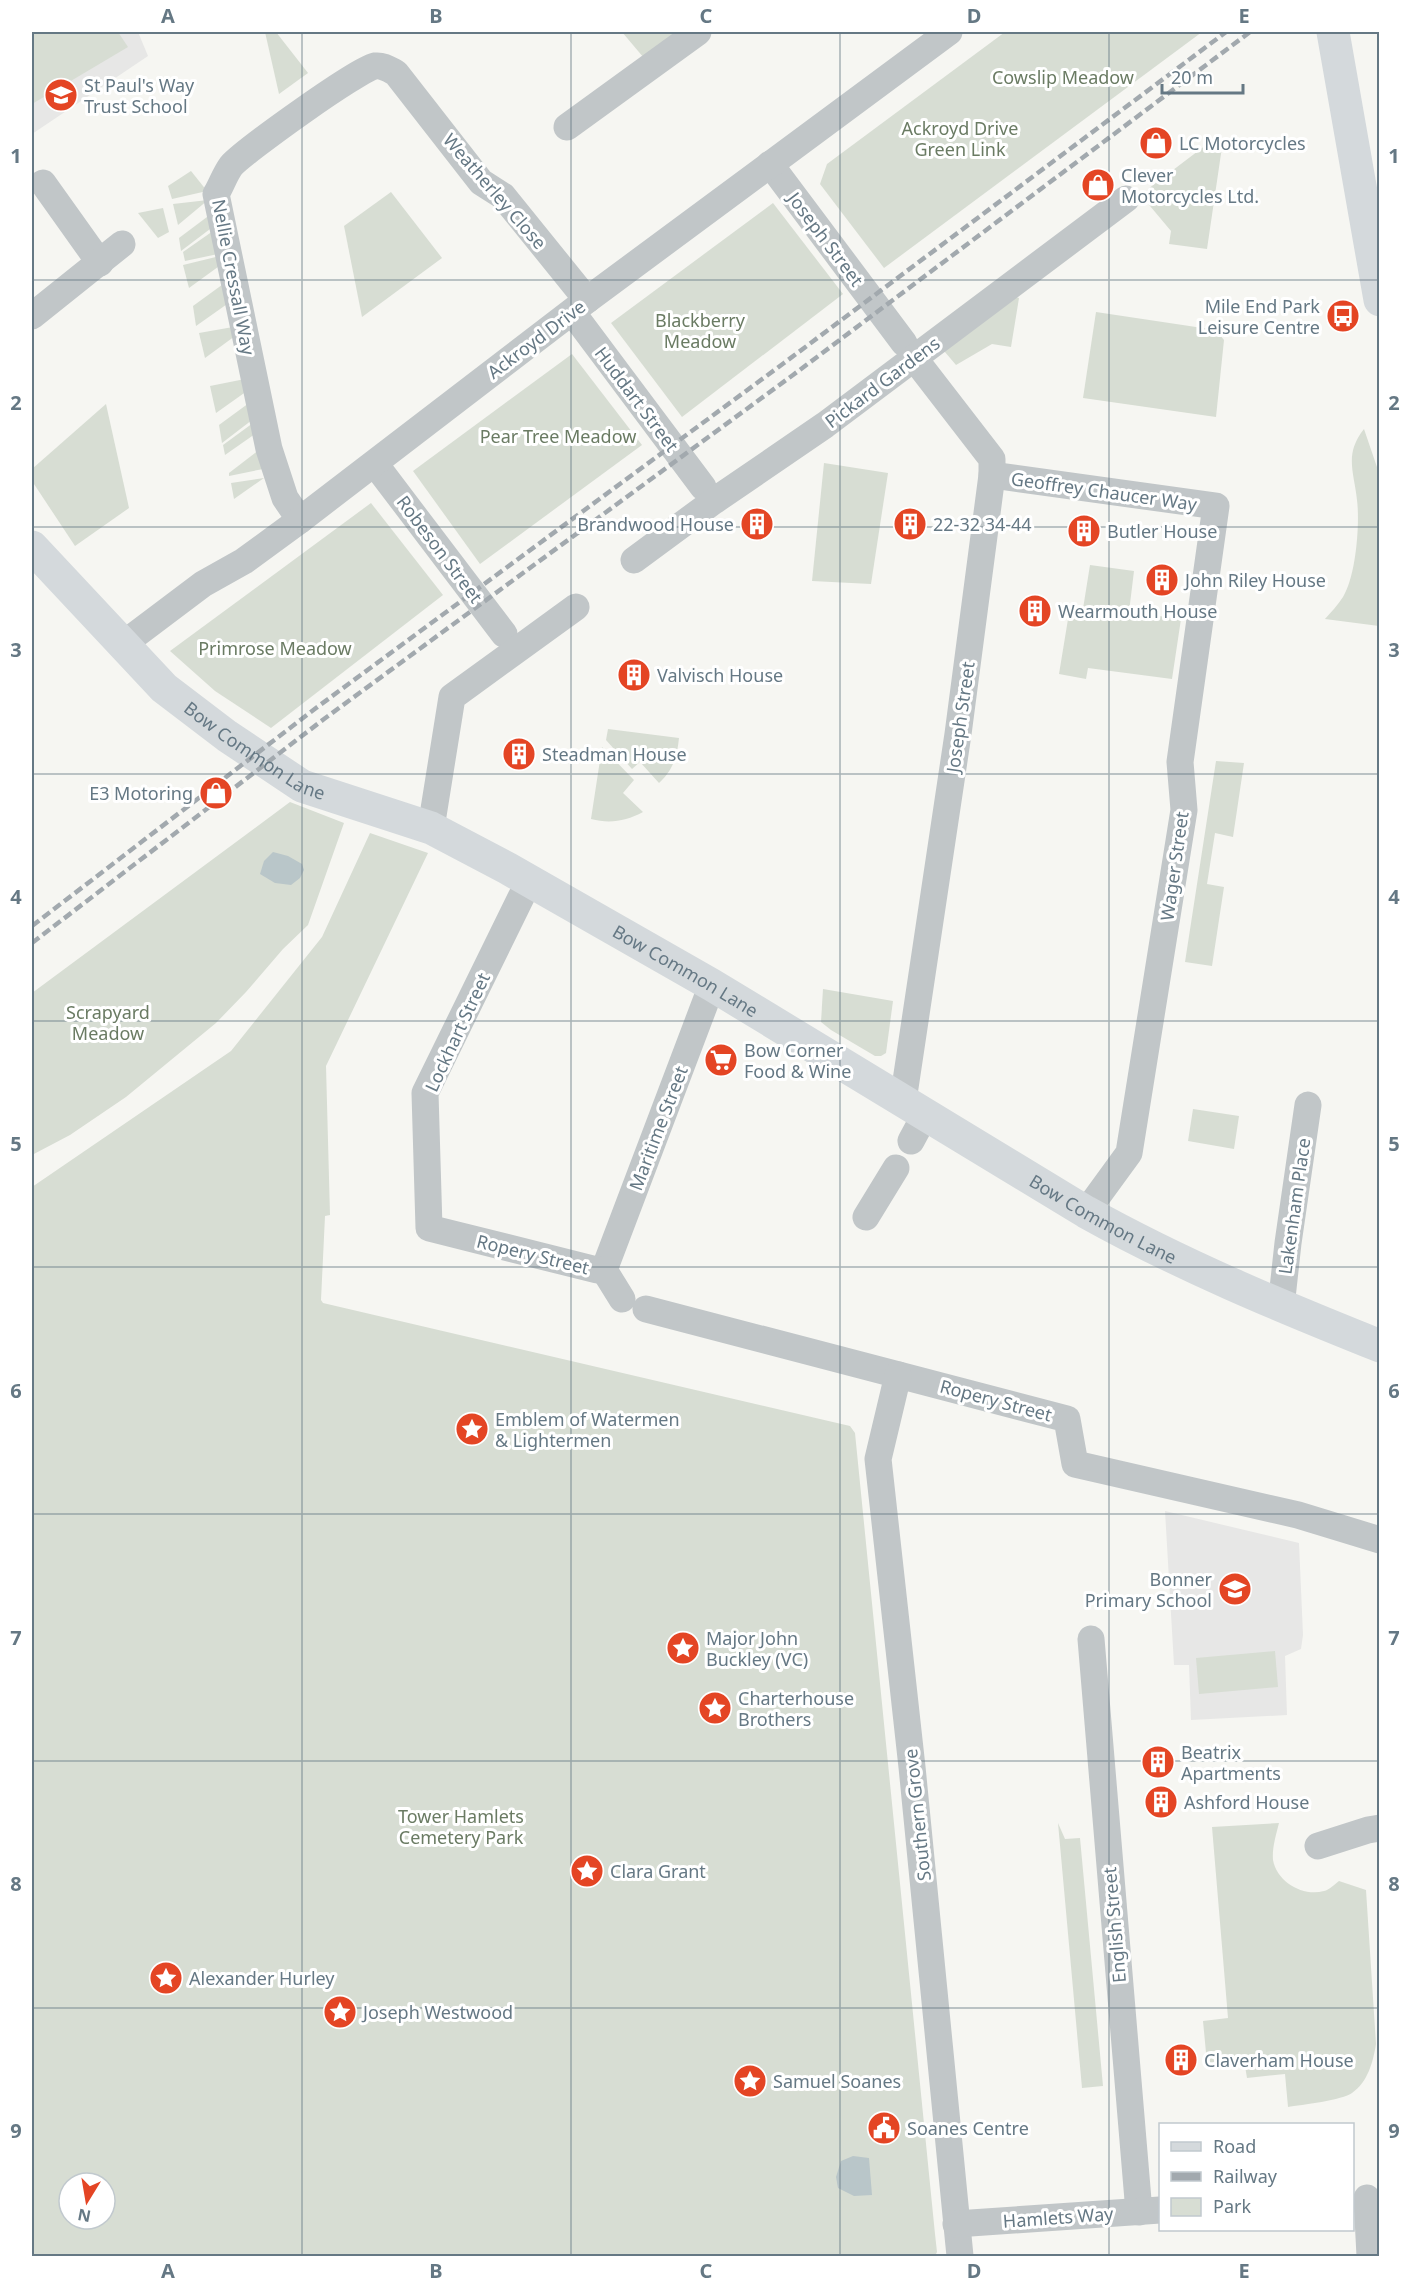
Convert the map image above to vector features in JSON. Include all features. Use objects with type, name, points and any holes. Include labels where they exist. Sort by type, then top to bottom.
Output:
[{"type":"street","points":[[567,127],[698,32]]},
{"type":"street","name":"Ackroyd Drive","points":[[122,645],[203,584],[244,561],[300,520],[579,306],[948,32]]},
{"type":"street","points":[[1333,32],[1380,300]]},
{"type":"street","name":"Weatherley Close","points":[[372,66],[382,66],[396,73],[481,182],[503,196],[579,306]]},
{"type":"street","name":"Nellie Cressall Way","points":[[300,520],[285,498],[269,449],[216,194],[231,166],[333,90],[372,66]]},
{"type":"street","name":"Joseph Street","points":[[770,164],[992,459],[992,475],[958,734],[913,1119]]},
{"type":"street","points":[[43,183],[100,263]]},
{"type":"street","name":"Pickard Gardens","points":[[634,560],[714,501],[825,425],[909,350],[1126,199]]},
{"type":"street","points":[[32,316],[122,244]]},
{"type":"street","name":"Huddart Street","points":[[579,306],[703,487]]},
{"type":"street","name":"Robeson Street","points":[[375,464],[504,634]]},
{"type":"street","name":"Geoffrey Chaucer Way","points":[[992,475],[1216,506]]},
{"type":"street","name":"Wager Street","points":[[1086,1212],[1129,1153],[1184,810],[1180,762],[1216,506]]},
{"type":"street","name":"Bow Common Lane","points":[[32,547],[164,688],[227,736],[302,786],[431,828],[529,881],[712,986],[913,1119],[1164,1253],[1281,1307],[1380,1346]]},
{"type":"street","points":[[431,828],[452,697],[576,607]]},
{"type":"street","name":"Lockhart Street","points":[[429,1228],[425,1093],[529,881]]},
{"type":"street","name":"Maritime Street","points":[[604,1270],[712,986]]},
{"type":"street","name":"Lakenham Place","points":[[1281,1307],[1308,1105]]},
{"type":"street","points":[[866,1217],[896,1168]]},
{"type":"street","name":"Ropery Street","points":[[429,1228],[604,1270],[634,1304],[1067,1419],[1075,1464],[1298,1515],[1380,1540]]},
{"type":"street","name":"Southern Grove","points":[[898,1375],[878,1459],[914,1779],[960,2256]]},
{"type":"street","name":"English Street","points":[[1091,1639],[1150,2211]]},
{"type":"street","points":[[1318,1846],[1380,1828]]},
{"type":"street","points":[[1366,2199],[1370,2256]]},
{"type":"street","name":"Hamlets Way","points":[[956,2224],[1150,2211]]},
{"type":"shaded area","name":"St Paul's Way Trust School","points":[[32,32],[138,32],[148,56],[32,134]]},
{"type":"shaded area","points":[[273,852],[288,856],[302,864],[304,870],[300,878],[291,885],[275,883],[260,874],[264,861]]},
{"type":"shaded area","name":"Bonner Primary School","points":[[1165,1511],[1299,1543],[1303,1635],[1301,1649],[1285,1656],[1287,1715],[1191,1720],[1189,1665],[1174,1665]]},
{"type":"shaded area","points":[[853,2156],[869,2158],[872,2195],[854,2196],[838,2188],[836,2177],[841,2161]]},
{"type":"green space","points":[[32,32],[118,32],[128,47],[32,104]]},
{"type":"green space","points":[[265,32],[276,32],[308,73],[279,94]]},
{"type":"green space","points":[[622,32],[690,32],[649,64]]},
{"type":"green space","name":"Ackroyd Drive Green Link","points":[[1005,32],[1202,32],[884,268],[820,184],[827,164]]},
{"type":"green space","points":[[1206,145],[1222,147],[1207,249],[1169,244],[1171,231],[1145,200],[1148,189]]},
{"type":"green space","points":[[191,171],[207,191],[172,199],[168,186]]},
{"type":"green space","points":[[391,192],[442,258],[362,317],[344,226]]},
{"type":"green space","points":[[208,200],[178,225],[173,204]]},
{"type":"green space","name":"Blackberry Meadow","points":[[773,203],[843,294],[682,417],[611,323]]},
{"type":"green space","points":[[163,208],[169,232],[158,238],[138,213]]},
{"type":"green space","points":[[211,214],[214,226],[181,251],[179,238]]},
{"type":"green space","points":[[213,231],[218,254],[185,261],[183,252]]},
{"type":"green space","points":[[220,256],[222,264],[189,288],[183,265]]},
{"type":"green space","points":[[226,282],[230,302],[196,326],[193,306]]},
{"type":"green space","points":[[1006,294],[1019,298],[1011,347],[992,344],[956,365],[939,345]]},
{"type":"green space","points":[[1096,312],[1216,330],[1224,340],[1216,417],[1083,398]]},
{"type":"green space","points":[[233,327],[235,336],[205,358],[199,333]]},
{"type":"green space","name":"Pear Tree Meadow","points":[[572,354],[642,445],[480,564],[413,471]]},
{"type":"green space","points":[[245,379],[247,391],[216,413],[210,386]]},
{"type":"green space","points":[[249,403],[252,420],[222,443],[219,425]]},
{"type":"green space","points":[[106,404],[129,508],[75,546],[32,481],[32,469]]},
{"type":"green space","points":[[253,423],[255,434],[225,455],[223,445]]},
{"type":"green space","points":[[1364,429],[1379,473],[1379,626],[1325,619],[1343,597],[1354,563],[1358,510],[1352,455]]},
{"type":"green space","points":[[259,450],[263,469],[229,476],[229,473]]},
{"type":"green space","points":[[824,463],[888,473],[871,584],[812,581]]},
{"type":"green space","points":[[264,478],[234,499],[231,483]]},
{"type":"green space","name":"Primrose Meadow","points":[[371,503],[443,595],[271,728],[215,691],[170,651]]},
{"type":"green space","points":[[1090,565],[1134,571],[1129,612],[1181,619],[1172,679],[1088,668],[1086,679],[1059,674],[1069,613],[1082,615]]},
{"type":"green space","points":[[608,729],[679,738],[674,763],[664,778],[659,783],[640,762],[632,769],[606,740]]},
{"type":"green space","points":[[602,747],[634,780],[623,793],[643,812],[618,821],[591,819]]},
{"type":"green space","points":[[1216,761],[1244,763],[1233,837],[1215,833],[1207,884],[1224,887],[1212,966],[1185,962]]},
{"type":"green space","name":"Scrapyard Meadow","points":[[290,802],[344,823],[308,925],[283,949],[216,1023],[126,1097],[70,1135],[32,1155],[32,993]]},
{"type":"green space","name":"Tower Hamlets Cemetery Park","points":[[370,833],[428,853],[326,1066],[330,1215],[325,1216],[321,1300],[323,1303],[850,1426],[855,1433],[937,2252],[935,2256],[32,2256],[32,1187],[231,1051],[322,937]]},
{"type":"green space","points":[[823,989],[893,1001],[886,1053],[875,1056],[821,1022]]},
{"type":"green space","points":[[1193,1109],[1239,1116],[1234,1149],[1188,1141]]},
{"type":"green space","points":[[1275,1651],[1278,1687],[1199,1694],[1196,1658]]},
{"type":"green space","points":[[1058,1823],[1065,1839],[1080,1838],[1103,2086],[1082,2088]]},
{"type":"green space","points":[[1279,1823],[1273,1860],[1275,1868],[1285,1881],[1308,1892],[1326,1890],[1339,1881],[1366,1890],[1376,2044],[1366,2077],[1352,2093],[1331,2100],[1288,2107],[1285,2074],[1247,2078],[1244,2060],[1207,2063],[1203,2021],[1228,2018],[1212,1827]]},
{"type":"railway","points":[[32,926],[316,708],[784,363],[1226,32]]},
{"type":"railway","points":[[32,943],[324,719],[793,375],[1250,32]]},
{"type":"place","name":"St Paul's Way Trust School","points":[[61,95]]},
{"type":"place","name":"LC Motorcycles","points":[[1156,143]]},
{"type":"place","name":"Clever Motorcycles Ltd.","points":[[1098,185]]},
{"type":"place","name":"Mile End Park Leisure Centre","points":[[1343,316]]},
{"type":"place","name":"Brandwood House","points":[[757,524]]},
{"type":"place","name":"22-32 34-44","points":[[910,524]]},
{"type":"place","name":"Butler House","points":[[1084,531]]},
{"type":"place","name":"John Riley House","points":[[1162,580]]},
{"type":"place","name":"Wearmouth House","points":[[1035,611]]},
{"type":"place","name":"Valvisch House","points":[[634,675]]},
{"type":"place","name":"Steadman House","points":[[519,754]]},
{"type":"place","name":"E3 Motoring","points":[[216,793]]},
{"type":"place","name":"Bow Corner Food & Wine","points":[[721,1060]]},
{"type":"place","name":"Emblem of Watermen & Lightermen","points":[[472,1429]]},
{"type":"place","name":"Bonner Primary School","points":[[1235,1589]]},
{"type":"place","name":"Major John Buckley (VC)","points":[[683,1648]]},
{"type":"place","name":"Charterhouse Brothers","points":[[715,1708]]},
{"type":"place","name":"Beatrix Apartments","points":[[1158,1762]]},
{"type":"place","name":"Ashford House","points":[[1161,1802]]},
{"type":"place","name":"Clara Grant","points":[[587,1871]]},
{"type":"place","name":"Alexander Hurley","points":[[166,1978]]},
{"type":"place","name":"Joseph Westwood","points":[[340,2012]]},
{"type":"place","name":"Claverham House","points":[[1181,2060]]},
{"type":"place","name":"Samuel Soanes","points":[[750,2081]]},
{"type":"place","name":"Soanes Centre","points":[[884,2128]]},
{"type":"park label","name":"Cowslip Meadow","points":[[1063,77]]}]
